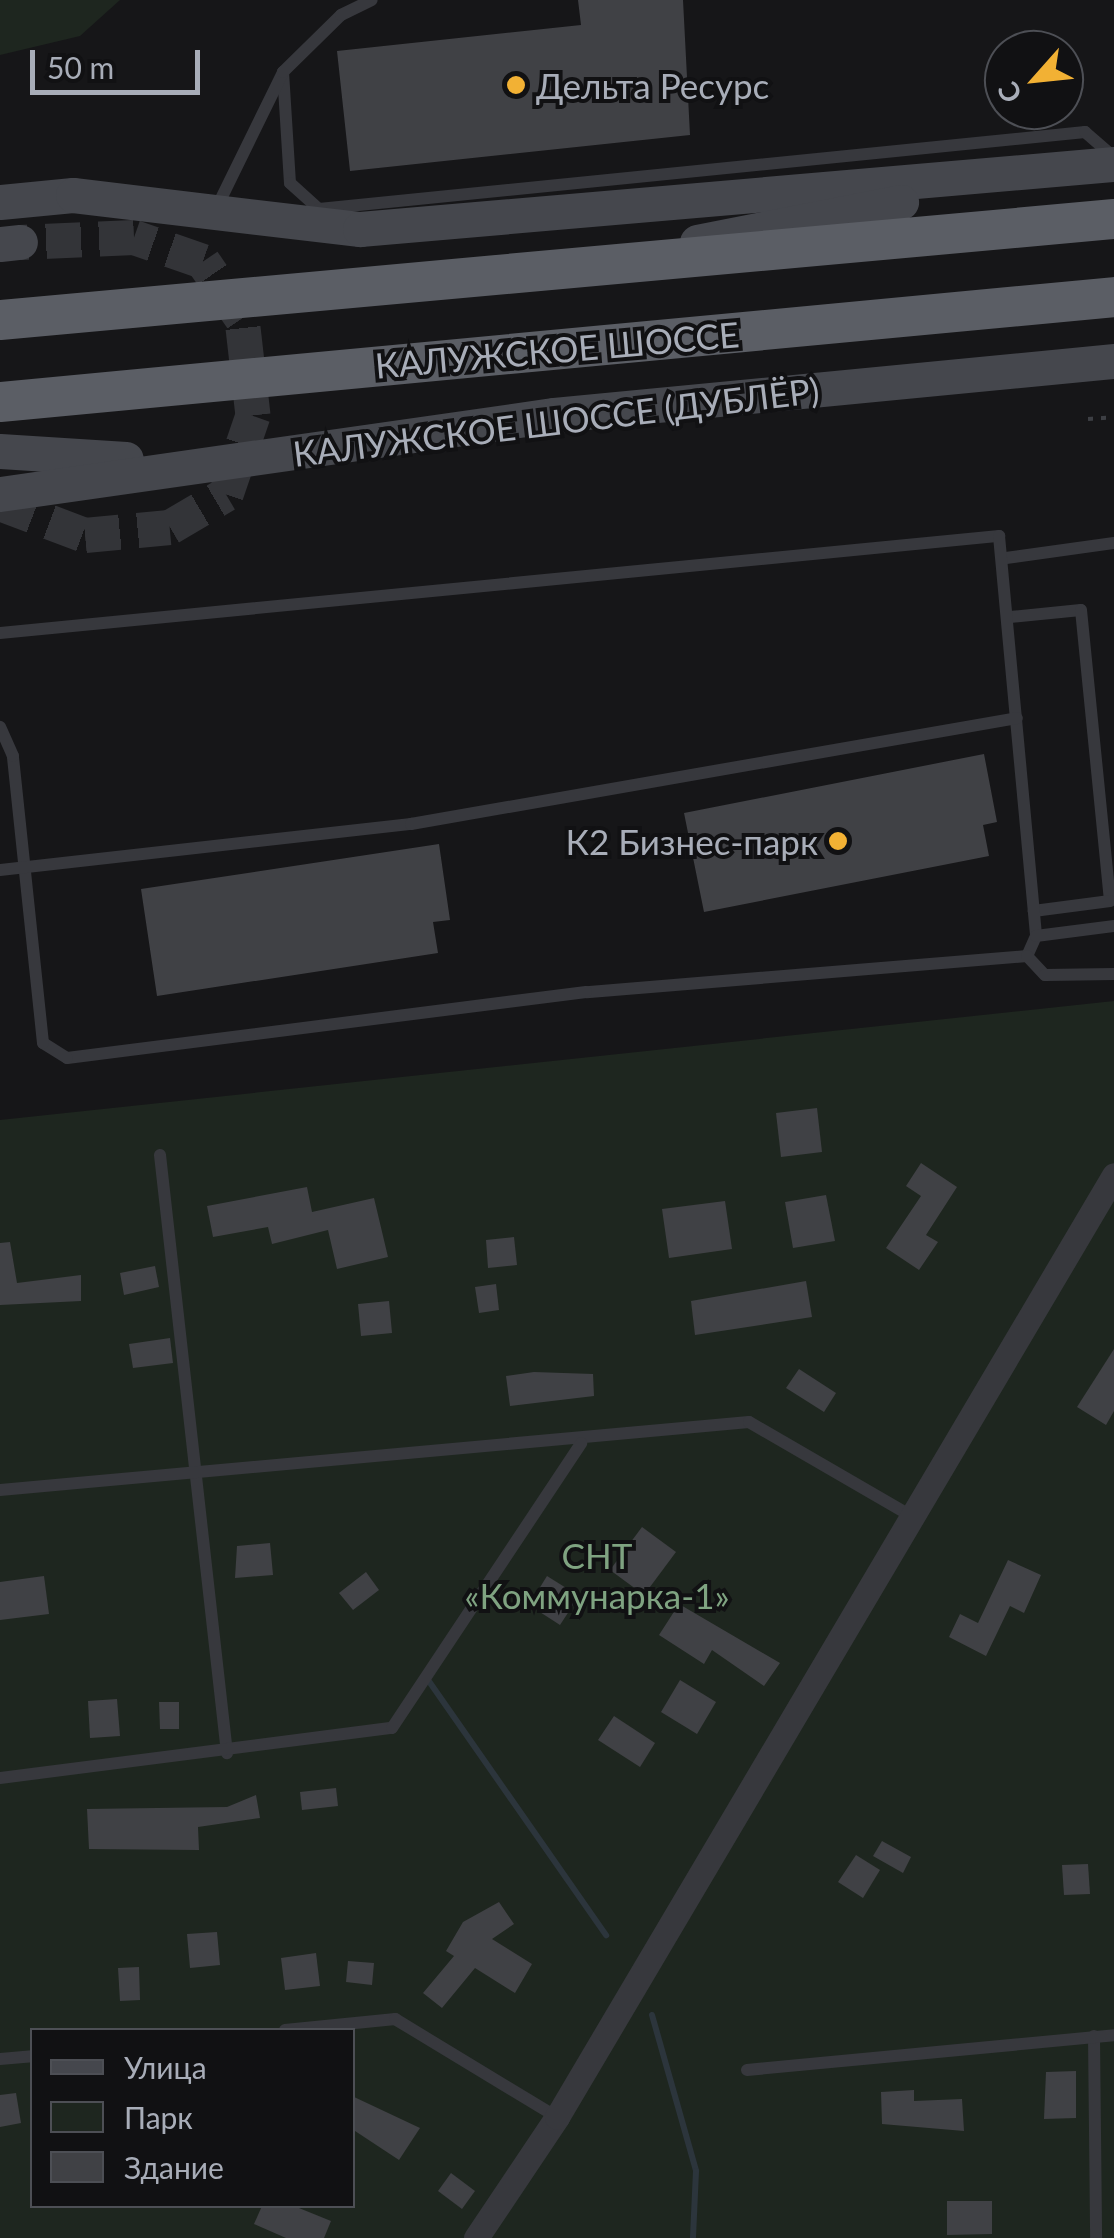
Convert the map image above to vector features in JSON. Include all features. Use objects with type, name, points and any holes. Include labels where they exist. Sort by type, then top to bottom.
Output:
[{"type":"highway","points":[[0,320],[1114,219]]},
{"type":"highway","name":"КАЛУЖСКОЕ ШОССЕ","points":[[0,402],[1114,298]]},
{"type":"main road","points":[[566,267],[1114,160]]},
{"type":"main road","points":[[0,202],[73,195],[212,218],[360,229],[1078,167]]},
{"type":"main road","name":"КАЛУЖСКОЕ ШОССЕ (ДУБЛЁР)","points":[[0,494],[554,415],[1114,362]]},
{"type":"main road","points":[[0,451],[212,462]]},
{"type":"street","points":[[476,2238],[557,2117],[916,1518],[1114,1175]]},
{"type":"lane","points":[[212,218],[283,72],[341,14],[372,0]]},
{"type":"lane","points":[[283,72],[290,182],[319,209],[1085,132],[1114,160]]},
{"type":"lane","points":[[0,633],[975,532],[999,536],[1006,558],[1036,936],[1027,956]]},
{"type":"lane","points":[[1006,558],[1114,543]]},
{"type":"lane","points":[[1010,617],[1080,610],[1110,901],[1034,912]]},
{"type":"lane","points":[[0,870],[412,824],[1016,718]]},
{"type":"lane","points":[[0,727],[13,756],[28,868],[43,1043],[67,1058],[586,992],[1027,956],[1045,974],[1114,974]]},
{"type":"lane","points":[[1036,936],[1114,926]]},
{"type":"lane","points":[[160,1155],[226,1754]]},
{"type":"lane","points":[[0,1490],[192,1470],[581,1443],[750,1422],[916,1518]]},
{"type":"lane","points":[[0,1778],[226,1754],[392,1728],[581,1443]]},
{"type":"lane","points":[[307,2028],[394,2020],[557,2117]]},
{"type":"lane","points":[[748,2070],[1114,2034]]},
{"type":"lane","points":[[1094,2036],[1096,2238]]},
{"type":"lane","points":[[0,2060],[30,2056]]},
{"type":"path","points":[[1088,420],[1114,417]]},
{"type":"green space","points":[[0,0],[120,0],[80,36],[0,55]]},
{"type":"green space","name":"СНТ «Коммунарка-1»","points":[[1114,1001],[1114,2238],[0,2238],[0,1120]]},
{"type":"building","name":"Дельта Ресурс","points":[[578,0],[683,0],[690,135],[350,171],[337,51],[581,25]]},
{"type":"building","name":"К2 Бизнес-парк","points":[[984,754],[997,822],[983,825],[989,856],[704,912],[684,813]]},
{"type":"building","points":[[439,844],[450,920],[433,922],[438,953],[157,996],[141,889]]},
{"type":"building","points":[[817,1108],[822,1152],[781,1157],[776,1113]]},
{"type":"building","points":[[921,1163],[957,1187],[926,1235],[938,1242],[919,1270],[886,1248],[921,1196],[906,1186]]},
{"type":"building","points":[[307,1187],[312,1212],[374,1198],[388,1257],[337,1269],[328,1230],[272,1244],[268,1227],[213,1237],[207,1206]]},
{"type":"building","points":[[826,1195],[835,1241],[793,1248],[785,1202]]},
{"type":"building","points":[[725,1201],[732,1249],[669,1258],[662,1209]]},
{"type":"building","points":[[514,1237],[517,1265],[488,1268],[486,1240]]},
{"type":"building","points":[[10,1242],[17,1283],[81,1275],[81,1301],[0,1305],[0,1243]]},
{"type":"building","points":[[155,1266],[159,1287],[124,1295],[120,1273]]},
{"type":"building","points":[[806,1281],[812,1317],[695,1335],[691,1301]]},
{"type":"building","points":[[496,1284],[499,1310],[479,1313],[475,1287]]},
{"type":"building","points":[[389,1301],[392,1333],[361,1336],[358,1304]]},
{"type":"building","points":[[170,1338],[173,1363],[133,1368],[129,1344]]},
{"type":"building","points":[[1114,1349],[1114,1411],[1106,1425],[1077,1407]]},
{"type":"building","points":[[799,1369],[836,1393],[824,1412],[786,1388]]},
{"type":"building","points":[[534,1372],[593,1374],[594,1396],[510,1406],[506,1376]]},
{"type":"building","points":[[642,1527],[676,1552],[644,1595],[610,1570]]},
{"type":"building","points":[[270,1543],[273,1575],[235,1578],[237,1546]]},
{"type":"building","points":[[1008,1560],[1041,1575],[1024,1613],[1010,1606],[986,1656],[949,1637],[960,1614],[978,1623]]},
{"type":"building","points":[[366,1572],[379,1590],[353,1610],[339,1593]]},
{"type":"building","points":[[44,1576],[49,1614],[0,1620],[0,1582]]},
{"type":"building","points":[[547,1576],[579,1596],[560,1625],[529,1605]]},
{"type":"building","points":[[679,1604],[780,1663],[764,1686],[712,1650],[704,1664],[659,1635]]},
{"type":"building","points":[[680,1680],[716,1702],[697,1734],[661,1712]]},
{"type":"building","points":[[117,1699],[120,1736],[90,1738],[88,1701]]},
{"type":"building","points":[[159,1702],[179,1702],[179,1729],[160,1729]]},
{"type":"building","points":[[614,1716],[655,1743],[640,1767],[598,1740]]},
{"type":"building","points":[[336,1788],[338,1806],[302,1810],[300,1792]]},
{"type":"building","points":[[256,1795],[260,1818],[198,1827],[199,1850],[89,1849],[87,1809],[227,1807]]},
{"type":"building","points":[[882,1841],[911,1857],[903,1873],[873,1856]]},
{"type":"building","points":[[856,1855],[880,1870],[863,1898],[838,1882]]},
{"type":"building","points":[[1088,1864],[1090,1894],[1064,1895],[1062,1865]]},
{"type":"building","points":[[499,1902],[514,1924],[492,1939],[532,1964],[515,1993],[475,1968],[442,2008],[423,1993],[454,1956],[446,1951],[463,1922]]},
{"type":"building","points":[[217,1932],[220,1965],[190,1968],[187,1934]]},
{"type":"building","points":[[316,1953],[320,1986],[285,1990],[281,1958]]},
{"type":"building","points":[[348,1961],[374,1963],[372,1985],[346,1982]]},
{"type":"building","points":[[139,1967],[140,2000],[120,2001],[118,1968]]},
{"type":"building","points":[[1076,2071],[1076,2118],[1044,2119],[1046,2072]]},
{"type":"building","points":[[914,2090],[914,2101],[962,2099],[964,2131],[882,2124],[881,2092]]},
{"type":"building","points":[[16,2093],[21,2123],[0,2127],[0,2095]]},
{"type":"building","points":[[355,2097],[420,2128],[399,2160],[355,2131]]},
{"type":"building","points":[[451,2173],[475,2191],[462,2209],[438,2191]]},
{"type":"building","points":[[947,2201],[992,2201],[992,2234],[947,2235]]},
{"type":"building","points":[[261,2208],[299,2208],[331,2221],[324,2238],[286,2238],[254,2224]]},
{"type":"waterway","points":[[426,1677],[606,1935]]},
{"type":"waterway","points":[[652,2015],[696,2171],[693,2238]]},
{"type":"tunnel","points":[[0,503],[85,535],[170,527],[226,494],[253,415],[242,318],[203,261],[134,237],[20,242]]},
{"type":"place","name":"Дельта Ресурс","points":[[516,85]]},
{"type":"place","name":"К2 Бизнес-парк","points":[[838,841]]}]
